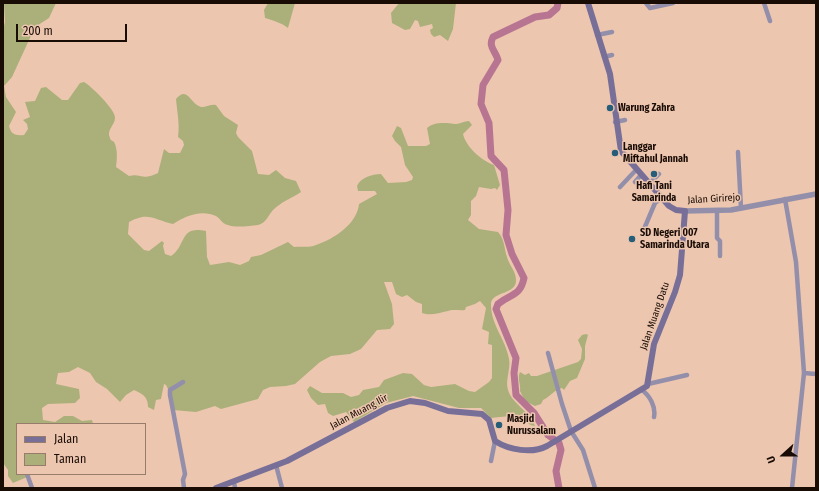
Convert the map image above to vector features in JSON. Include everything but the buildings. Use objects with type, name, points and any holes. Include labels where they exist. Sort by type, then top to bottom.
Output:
[{"type":"main road","name":"Jalan Girirejo","points":[[588,3],[610,74],[621,151],[671,207],[685,211]]},
{"type":"main road","name":"Jalan Muang Datu","points":[[648,384],[654,344],[675,292],[680,275],[685,211]]},
{"type":"main road","points":[[495,441],[508,448],[538,450],[642,390],[648,384]]},
{"type":"main road","name":"Jalan Muang Ilir","points":[[216,488],[234,485],[324,443],[398,403],[418,402],[448,411],[482,414],[489,420],[495,441]]},
{"type":"street","points":[[646,3],[650,8],[673,3]]},
{"type":"street","points":[[764,3],[770,21]]},
{"type":"street","points":[[597,35],[612,32]]},
{"type":"street","points":[[604,57],[612,55]]},
{"type":"street","points":[[616,122],[625,120]]},
{"type":"street","points":[[738,152],[741,208]]},
{"type":"street","points":[[635,182],[639,172]]},
{"type":"street","points":[[620,187],[639,172]]},
{"type":"street","points":[[649,184],[659,174]]},
{"type":"street","name":"Jalan Girirejo","points":[[685,211],[717,211],[741,208],[816,194]]},
{"type":"street","points":[[644,229],[655,203],[662,198]]},
{"type":"street","points":[[785,199],[796,262],[804,373],[792,488]]},
{"type":"street","points":[[717,211],[717,238],[720,241],[720,256]]},
{"type":"street","points":[[548,353],[571,432],[583,450],[595,488]]},
{"type":"street","points":[[804,373],[816,374]]},
{"type":"street","points":[[648,384],[687,375]]},
{"type":"street","points":[[183,382],[170,390],[185,474],[183,480],[184,488]]},
{"type":"street","points":[[642,390],[650,398],[655,412],[654,417]]},
{"type":"street","points":[[491,462],[495,441]]},
{"type":"street","points":[[276,465],[282,488]]},
{"type":"street","points":[[27,475],[32,488]]},
{"type":"green space","points":[[4,3],[56,3],[49,18],[35,27],[12,77],[4,86],[6,97],[16,112],[9,126],[14,134],[24,135],[28,129],[27,124],[23,120],[30,117],[25,102],[35,101],[41,88],[46,87],[62,100],[68,100],[80,83],[84,82],[102,98],[114,114],[115,121],[109,135],[116,148],[116,167],[129,176],[137,175],[145,177],[158,173],[164,149],[169,153],[180,153],[184,145],[183,141],[178,137],[179,123],[176,99],[180,95],[184,94],[199,106],[203,107],[216,105],[224,116],[238,125],[236,133],[252,151],[258,174],[269,175],[276,170],[285,178],[296,181],[301,192],[276,207],[265,221],[258,225],[231,226],[224,224],[216,216],[205,213],[193,214],[173,224],[151,217],[142,217],[129,222],[128,234],[144,250],[149,251],[162,241],[164,243],[163,246],[165,254],[171,256],[176,252],[187,233],[197,230],[206,231],[207,257],[210,265],[229,262],[240,265],[249,261],[251,257],[261,255],[288,242],[294,247],[313,246],[330,239],[344,230],[354,218],[359,204],[377,194],[375,191],[358,191],[357,186],[361,181],[370,176],[381,174],[388,183],[406,182],[412,180],[413,177],[405,165],[401,147],[392,136],[397,126],[401,128],[408,146],[426,146],[430,144],[427,128],[430,126],[437,123],[459,124],[469,121],[472,125],[463,134],[467,144],[475,153],[494,165],[500,185],[497,190],[495,188],[491,189],[479,187],[476,196],[471,201],[471,215],[468,220],[479,229],[498,232],[502,238],[508,260],[515,274],[515,285],[508,291],[495,297],[491,305],[493,319],[505,345],[509,359],[507,382],[508,390],[513,399],[533,421],[535,426],[515,416],[491,418],[481,408],[459,408],[413,396],[386,403],[354,422],[346,412],[333,416],[328,413],[325,404],[318,405],[311,398],[307,390],[310,386],[322,393],[343,393],[351,397],[359,395],[363,390],[379,387],[384,380],[403,373],[412,374],[424,385],[431,387],[455,384],[469,391],[475,392],[492,378],[492,345],[488,344],[489,332],[482,329],[486,308],[480,301],[466,307],[465,310],[452,310],[435,314],[425,314],[422,313],[422,304],[416,302],[407,295],[402,297],[396,294],[392,282],[384,282],[392,304],[394,324],[390,329],[377,330],[361,349],[350,354],[331,356],[320,362],[295,384],[270,387],[263,390],[258,399],[221,409],[215,406],[196,412],[173,410],[170,393],[164,384],[161,399],[156,400],[154,410],[148,407],[144,396],[134,390],[126,395],[120,402],[107,389],[96,382],[90,373],[78,367],[69,372],[58,373],[56,384],[79,389],[80,398],[75,403],[48,404],[42,408],[43,420],[55,422],[64,416],[73,416],[82,421],[92,420],[93,423],[16,423],[16,475],[28,475],[27,477],[13,483],[8,476],[8,470],[3,463],[3,30],[5,22]]},
{"type":"green space","points":[[268,3],[295,3],[288,28],[280,23],[265,18],[264,10]]},
{"type":"green space","points":[[399,3],[456,3],[453,29],[448,41],[440,35],[434,37],[431,34],[430,30],[433,28],[432,24],[420,27],[418,21],[415,20],[410,29],[405,30],[392,23],[391,13]]},
{"type":"green space","points":[[582,335],[588,335],[585,346],[585,359],[577,378],[570,381],[564,390],[562,388],[557,390],[543,400],[541,404],[535,406],[525,401],[520,391],[520,372],[525,375],[529,373],[531,376],[537,376],[578,362],[581,359],[582,349],[578,340]]},
{"type":"waterway","points":[[558,3],[557,8],[549,15],[535,17],[493,37],[491,43],[498,60],[483,85],[481,104],[489,123],[491,156],[504,170],[508,210],[506,235],[512,254],[524,278],[520,289],[498,304],[496,309],[516,358],[514,373],[516,395],[534,413],[548,435],[559,443],[561,450],[556,471],[559,488]]},
{"type":"place","name":"Warung Zahra","points":[[610,108]]},
{"type":"place","name":"Langgar Miftahul Jannah","points":[[615,153]]},
{"type":"place","name":"Hafi Tani Samarinda","points":[[654,174]]},
{"type":"place","name":"SD Negeri 007 Samarinda Utara","points":[[632,239]]},
{"type":"place","name":"Masjid Nurussalam","points":[[499,425]]}]
